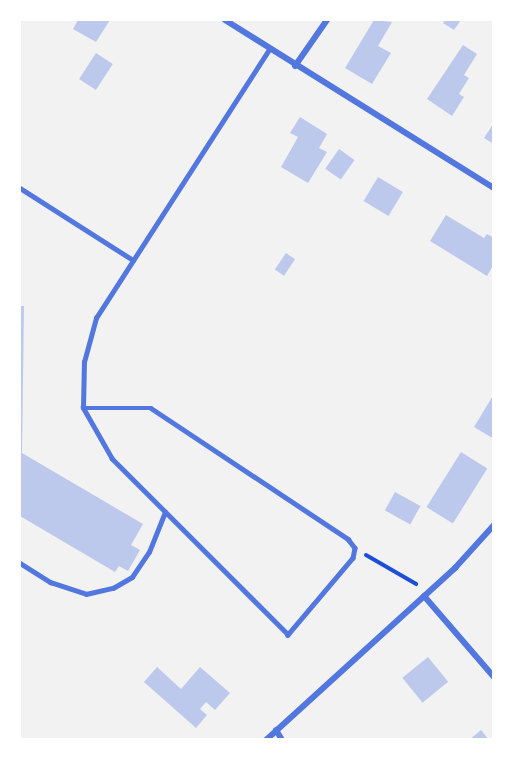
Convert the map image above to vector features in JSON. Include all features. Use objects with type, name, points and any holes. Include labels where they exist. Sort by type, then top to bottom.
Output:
[{"type":"street","points":[[225,20],[269,50],[494,188]]},
{"type":"street","points":[[295,66],[327,20]]},
{"type":"street","points":[[266,740],[427,594],[494,525]]},
{"type":"street","points":[[427,594],[494,677]]},
{"type":"street","points":[[276,730],[282,740]]},
{"type":"lane","points":[[83,408],[152,408],[348,539],[355,548],[353,558],[288,635],[112,459],[83,408],[88,339],[96,318],[269,50]]},
{"type":"lane","points":[[20,188],[133,260]]},
{"type":"lane","points":[[20,563],[50,582],[86,594],[113,588],[132,577],[149,552],[165,512]]},
{"type":"path","points":[[355,548],[427,594]]},
{"type":"building","points":[[78,20],[110,20],[96,42],[73,29]]},
{"type":"building","points":[[374,20],[392,22],[378,46],[391,53],[372,84],[345,68]]},
{"type":"building","points":[[445,20],[461,20],[454,30],[443,23]]},
{"type":"building","points":[[463,45],[477,54],[464,75],[469,78],[459,94],[464,97],[452,116],[427,99]]},
{"type":"building","points":[[96,53],[113,64],[96,90],[79,79]]},
{"type":"building","points":[[300,117],[327,134],[319,148],[327,152],[308,183],[281,167],[298,137],[290,133]]},
{"type":"building","points":[[494,123],[494,144],[484,138]]},
{"type":"building","points":[[339,149],[355,160],[341,180],[325,169]]},
{"type":"building","points":[[378,177],[403,192],[388,216],[364,201]]},
{"type":"building","points":[[446,215],[484,238],[487,234],[494,238],[494,264],[487,276],[430,241]]},
{"type":"building","points":[[286,253],[295,259],[284,276],[275,270]]},
{"type":"building","points":[[20,306],[24,306],[22,453],[143,524],[131,545],[140,550],[128,571],[119,566],[115,572],[20,516]]},
{"type":"building","points":[[494,394],[494,439],[474,427]]},
{"type":"building","points":[[461,452],[487,468],[453,524],[427,507]]},
{"type":"building","points":[[395,492],[420,506],[410,524],[385,510]]},
{"type":"building","points":[[428,657],[448,682],[422,703],[402,678]]},
{"type":"building","points":[[157,667],[181,689],[200,667],[230,693],[215,710],[206,702],[200,709],[207,715],[196,728],[144,682]]},
{"type":"building","points":[[481,730],[489,740],[469,740]]}]
